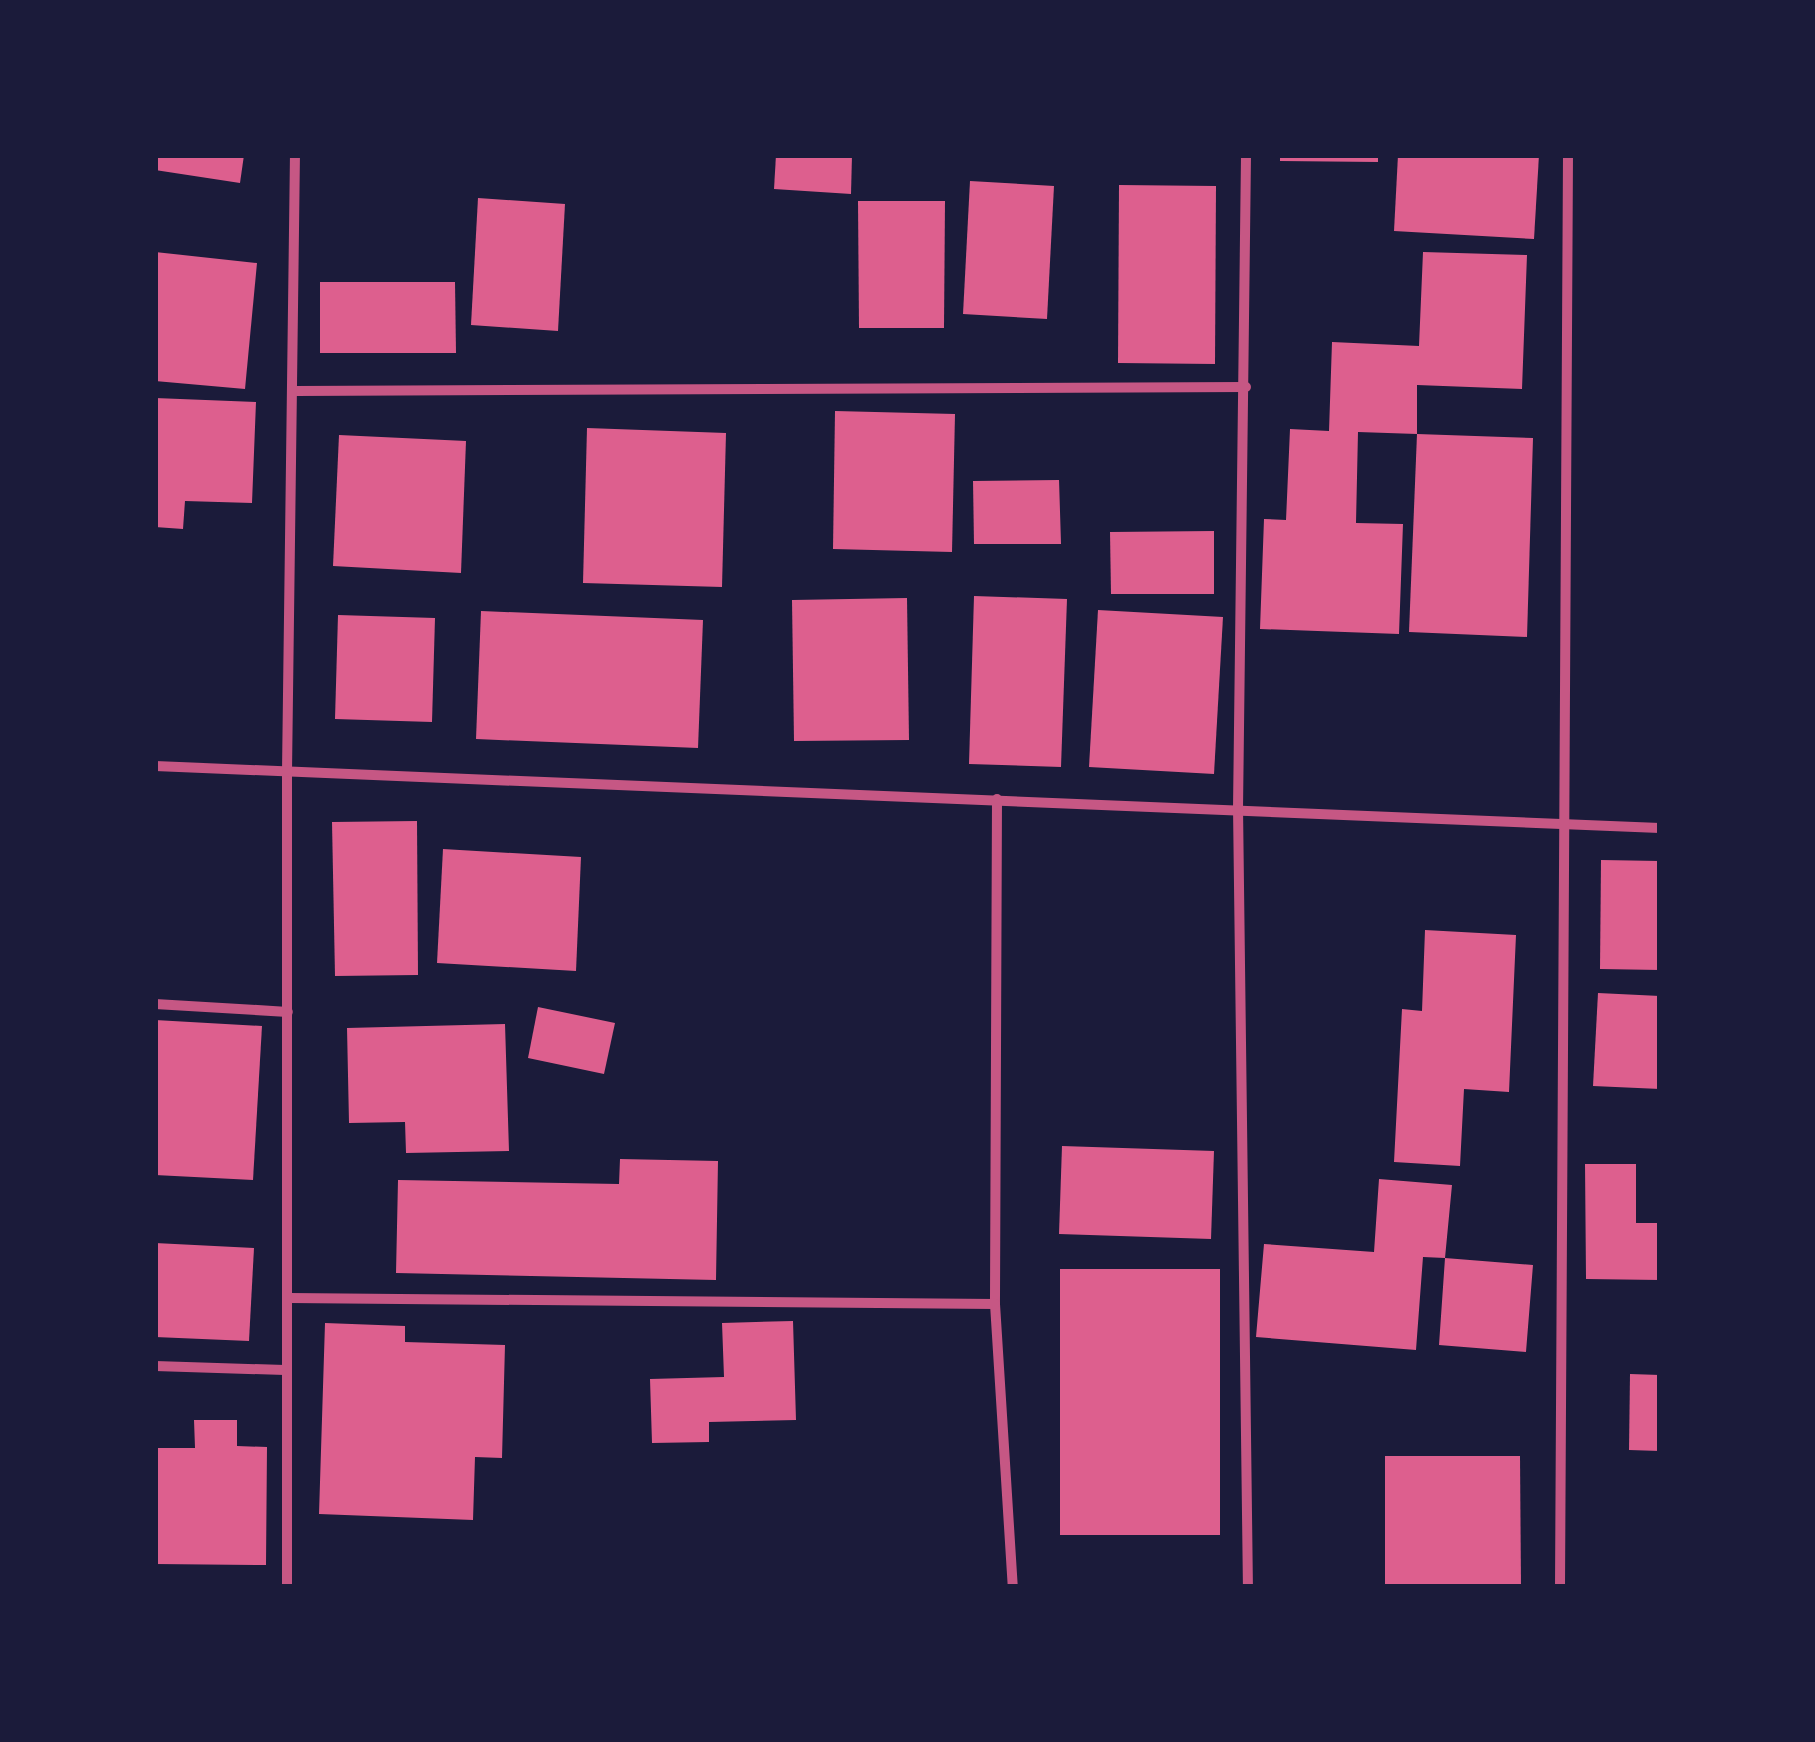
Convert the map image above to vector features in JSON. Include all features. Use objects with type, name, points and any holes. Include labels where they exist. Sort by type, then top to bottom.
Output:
[{"type":"street","points":[[288,1587],[287,772],[295,391],[295,155]]},
{"type":"street","points":[[1246,155],[1238,808],[1248,1587]]},
{"type":"street","points":[[1560,1587],[1568,155]]},
{"type":"street","points":[[295,391],[1246,386]]},
{"type":"street","points":[[155,766],[1660,828]]},
{"type":"street","points":[[997,800],[995,1304],[1014,1587]]},
{"type":"street","points":[[155,1004],[288,1012]]},
{"type":"street","points":[[289,1298],[995,1304]]},
{"type":"street","points":[[155,1366],[285,1370]]},
{"type":"building","points":[[155,155],[244,155],[240,183],[155,170]]},
{"type":"building","points":[[776,155],[852,155],[851,194],[774,189]]},
{"type":"building","points":[[1280,155],[1378,155],[1378,162],[1280,161]]},
{"type":"building","points":[[1398,155],[1539,155],[1534,239],[1394,231]]},
{"type":"building","points":[[970,181],[1054,186],[1047,319],[963,314]]},
{"type":"building","points":[[1119,185],[1216,186],[1215,364],[1118,363]]},
{"type":"building","points":[[478,198],[565,204],[558,331],[471,325]]},
{"type":"building","points":[[858,201],[945,201],[944,328],[859,328]]},
{"type":"building","points":[[155,252],[257,263],[245,389],[155,381]]},
{"type":"building","points":[[1423,252],[1527,255],[1522,389],[1417,385],[1417,434],[1358,432],[1356,523],[1403,524],[1399,634],[1260,629],[1264,519],[1286,520],[1290,429],[1329,431],[1332,342],[1419,346]]},
{"type":"building","points":[[320,282],[455,282],[456,353],[320,353]]},
{"type":"building","points":[[155,398],[256,402],[252,503],[185,501],[183,529],[155,527]]},
{"type":"building","points":[[835,411],[955,414],[952,552],[833,549]]},
{"type":"building","points":[[587,428],[726,433],[722,587],[583,583]]},
{"type":"building","points":[[1417,434],[1533,438],[1527,637],[1409,632]]},
{"type":"building","points":[[339,435],[466,441],[461,573],[333,566]]},
{"type":"building","points":[[1059,480],[1061,544],[974,544],[973,481]]},
{"type":"building","points":[[1214,531],[1214,594],[1111,594],[1110,532]]},
{"type":"building","points":[[974,596],[1067,599],[1061,767],[969,764]]},
{"type":"building","points":[[907,598],[909,740],[794,741],[792,600]]},
{"type":"building","points":[[1098,610],[1223,617],[1214,774],[1089,767]]},
{"type":"building","points":[[481,611],[703,620],[698,748],[476,739]]},
{"type":"building","points":[[338,615],[435,618],[432,722],[335,719]]},
{"type":"building","points":[[417,821],[418,975],[335,976],[332,822]]},
{"type":"building","points":[[443,849],[581,857],[576,971],[437,963]]},
{"type":"building","points":[[1601,860],[1660,861],[1660,970],[1600,969]]},
{"type":"building","points":[[1425,930],[1516,935],[1509,1092],[1464,1089],[1460,1166],[1394,1162],[1402,1009],[1422,1011]]},
{"type":"building","points":[[1598,993],[1660,996],[1660,1089],[1593,1086]]},
{"type":"building","points":[[538,1007],[615,1023],[604,1074],[528,1058]]},
{"type":"building","points":[[155,1020],[262,1026],[253,1180],[155,1175]]},
{"type":"building","points":[[505,1024],[509,1151],[406,1153],[405,1122],[349,1123],[347,1028]]},
{"type":"building","points":[[1062,1146],[1214,1151],[1211,1239],[1059,1234]]},
{"type":"building","points":[[620,1159],[718,1161],[716,1280],[396,1273],[398,1180],[619,1184]]},
{"type":"building","points":[[1585,1164],[1636,1164],[1636,1223],[1660,1223],[1660,1280],[1586,1279]]},
{"type":"building","points":[[1379,1179],[1452,1185],[1445,1258],[1423,1257],[1416,1350],[1256,1337],[1264,1244],[1374,1252]]},
{"type":"building","points":[[155,1243],[254,1248],[249,1341],[155,1337]]},
{"type":"building","points":[[1445,1258],[1533,1265],[1526,1352],[1439,1345]]},
{"type":"building","points":[[1060,1269],[1220,1269],[1220,1535],[1060,1535]]},
{"type":"building","points":[[793,1321],[796,1420],[709,1422],[709,1442],[652,1443],[650,1379],[724,1377],[722,1323]]},
{"type":"building","points":[[325,1323],[405,1326],[405,1342],[505,1345],[502,1458],[475,1457],[473,1520],[319,1514]]},
{"type":"building","points":[[1630,1374],[1660,1375],[1660,1451],[1629,1450]]},
{"type":"building","points":[[194,1420],[237,1420],[237,1446],[267,1447],[266,1565],[155,1564],[155,1448],[195,1448]]},
{"type":"building","points":[[1385,1456],[1520,1456],[1521,1587],[1385,1587]]}]
